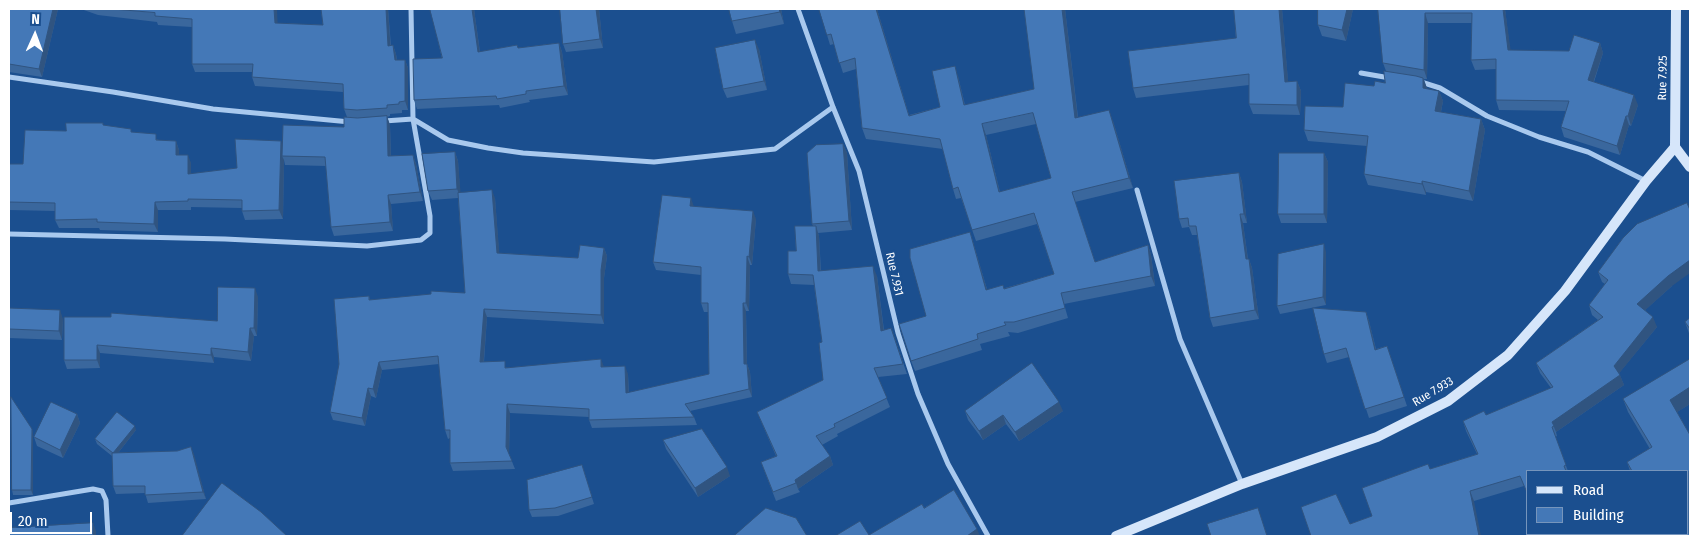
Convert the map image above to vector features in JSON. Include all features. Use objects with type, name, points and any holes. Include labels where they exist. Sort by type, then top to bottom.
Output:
[{"type":"street","points":[[9,234],[225,239],[367,246],[421,240],[430,232],[430,216],[413,119],[411,9]]},
{"type":"street","name":"Rue 7.931","points":[[798,9],[833,107],[859,171],[898,334],[918,394],[948,464],[988,536]]},
{"type":"street","name":"Rue 7.925","points":[[1674,148],[1676,9]]},
{"type":"street","points":[[1361,73],[1395,78]]},
{"type":"street","points":[[9,77],[213,109],[360,123]]},
{"type":"street","points":[[1412,81],[1440,88],[1487,116],[1539,137],[1588,152],[1646,181]]},
{"type":"street","points":[[378,122],[413,119],[448,140],[488,148],[654,162],[775,148],[833,107]]},
{"type":"street","points":[[1674,148],[1690,167]]},
{"type":"street","name":"Rue 7.933","points":[[1116,536],[1242,484],[1377,437],[1448,401],[1508,355],[1565,291],[1646,181],[1674,148]]},
{"type":"street","points":[[1137,190],[1180,339],[1242,484]]},
{"type":"street","points":[[9,503],[93,489],[102,491],[106,500],[108,536]]},
{"type":"building","points":[[9,9],[53,9],[39,69],[9,64]]},
{"type":"building","points":[[113,9],[274,9],[275,23],[323,25],[321,9],[386,9],[388,46],[393,45],[395,60],[405,60],[405,101],[399,102],[399,104],[387,105],[387,108],[344,109],[343,84],[252,77],[253,64],[192,64],[192,19],[155,16],[155,13]]},
{"type":"building","points":[[430,9],[472,9],[478,52],[517,45],[518,48],[559,43],[564,86],[526,91],[526,94],[497,99],[496,96],[414,100],[413,59],[442,58]]},
{"type":"building","points":[[560,9],[596,9],[600,39],[563,44]]},
{"type":"building","points":[[729,9],[779,9],[780,12],[732,21]]},
{"type":"building","points":[[819,9],[876,9],[909,116],[940,107],[932,71],[955,66],[964,105],[1034,89],[1024,9],[1062,9],[1075,118],[1109,110],[1129,178],[1072,192],[1095,262],[1148,245],[1151,276],[1061,293],[1065,308],[1014,322],[1004,322],[1006,325],[977,334],[978,339],[911,361],[899,324],[926,316],[910,258],[910,249],[970,232],[986,290],[1003,285],[1004,289],[1054,274],[1034,213],[972,230],[958,187],[953,189],[940,139],[862,128],[855,58],[839,63],[831,34],[827,35]],"holes":[[[1033,113],[1051,178],[999,192],[982,124]]]},
{"type":"building","points":[[1234,9],[1279,9],[1285,82],[1297,81],[1297,105],[1249,104],[1249,74],[1133,88],[1128,51],[1236,38]]},
{"type":"building","points":[[1318,9],[1347,9],[1342,30],[1318,25]]},
{"type":"building","points":[[1378,9],[1503,9],[1508,50],[1569,51],[1574,35],[1600,43],[1588,80],[1634,95],[1617,146],[1561,127],[1569,101],[1496,100],[1496,59],[1471,60],[1472,13],[1425,13],[1424,70],[1383,63]]},
{"type":"building","points":[[755,40],[764,81],[723,89],[715,48]]},
{"type":"building","points":[[1384,71],[1423,78],[1423,88],[1439,91],[1435,111],[1481,119],[1469,191],[1422,181],[1422,184],[1364,174],[1368,136],[1304,130],[1305,106],[1343,107],[1345,83],[1374,86],[1375,81],[1385,83]]},
{"type":"building","points":[[387,116],[388,156],[413,155],[420,192],[388,195],[390,222],[331,227],[325,157],[282,156],[283,125],[344,127],[344,117]]},
{"type":"building","points":[[66,123],[103,123],[103,125],[131,129],[131,132],[156,134],[156,140],[176,141],[176,155],[188,155],[188,174],[237,168],[235,139],[281,141],[279,210],[242,211],[242,200],[188,199],[188,201],[155,202],[154,224],[97,222],[97,219],[55,220],[55,203],[9,202],[9,164],[23,164],[25,130],[66,131]]},
{"type":"building","points":[[843,144],[849,221],[812,224],[807,153],[816,145]]},
{"type":"building","points":[[455,152],[457,189],[428,191],[422,154]]},
{"type":"building","points":[[1279,153],[1324,153],[1324,214],[1278,214]]},
{"type":"building","points":[[1239,173],[1244,214],[1240,214],[1246,259],[1249,259],[1255,310],[1210,318],[1196,226],[1189,226],[1188,218],[1179,219],[1174,181]]},
{"type":"building","points":[[492,190],[497,253],[578,258],[580,245],[604,248],[601,270],[601,315],[484,309],[480,362],[505,361],[505,368],[601,359],[601,367],[625,366],[626,393],[709,374],[708,303],[701,303],[701,267],[653,262],[662,195],[691,198],[690,206],[753,211],[749,257],[747,256],[746,303],[743,303],[744,364],[747,364],[749,389],[685,404],[694,417],[589,420],[589,409],[507,404],[506,447],[512,461],[450,463],[450,430],[445,430],[438,356],[379,362],[373,389],[368,388],[362,418],[330,412],[339,364],[334,299],[369,296],[369,300],[431,294],[431,291],[465,293],[458,193]]},
{"type":"building","points":[[1687,203],[1690,210],[1690,260],[1668,276],[1637,304],[1653,317],[1614,366],[1620,375],[1552,422],[1554,426],[1552,427],[1566,465],[1564,466],[1566,470],[1526,470],[1526,490],[1520,476],[1470,491],[1479,536],[1311,536],[1301,507],[1336,494],[1350,524],[1372,516],[1362,488],[1428,464],[1430,469],[1478,454],[1463,421],[1484,411],[1486,415],[1553,387],[1536,363],[1603,317],[1589,305],[1608,280],[1598,272],[1623,238],[1637,224]]},
{"type":"building","points":[[795,226],[816,226],[818,271],[873,266],[881,331],[891,328],[903,364],[874,368],[887,398],[834,424],[835,427],[816,436],[830,456],[795,480],[796,483],[773,492],[761,462],[777,456],[757,412],[823,380],[819,343],[822,342],[813,275],[788,274],[788,251],[796,251]]},
{"type":"building","points":[[1324,244],[1323,297],[1277,306],[1278,254]]},
{"type":"building","points":[[218,287],[255,288],[254,328],[250,328],[248,352],[211,348],[211,355],[97,345],[97,360],[64,360],[64,317],[111,317],[111,313],[217,321]]},
{"type":"building","points":[[9,308],[60,310],[59,331],[9,329]]},
{"type":"building","points":[[1313,308],[1366,312],[1375,350],[1387,346],[1404,397],[1365,409],[1346,348],[1324,354]]},
{"type":"building","points":[[1690,318],[1690,329],[1685,322]]},
{"type":"building","points":[[1690,359],[1690,387],[1670,400],[1690,435],[1690,536],[1670,535],[1689,535],[1689,470],[1631,470],[1627,462],[1652,447],[1623,399]]},
{"type":"building","points":[[1032,363],[1059,402],[1015,432],[1003,415],[979,431],[965,411]]},
{"type":"building","points":[[11,397],[32,429],[31,490],[12,490]]},
{"type":"building","points":[[51,402],[77,414],[60,450],[34,437]]},
{"type":"building","points":[[117,412],[135,426],[113,453],[95,439]]},
{"type":"building","points":[[702,429],[727,467],[695,488],[663,440]]},
{"type":"building","points":[[191,447],[203,492],[145,495],[145,486],[113,486],[112,453],[177,451]]},
{"type":"building","points":[[582,465],[592,497],[555,508],[529,510],[527,480]]},
{"type":"building","points":[[222,483],[261,512],[287,536],[182,536]]},
{"type":"building","points":[[954,490],[977,529],[967,536],[835,536],[860,521],[869,535],[922,504],[924,508]]},
{"type":"building","points":[[766,508],[796,518],[807,536],[734,536]]},
{"type":"building","points":[[1258,508],[1267,536],[1211,536],[1207,524]]},
{"type":"building","points":[[93,523],[93,536],[9,536],[9,528]]},
{"type":"building","points":[[1544,535],[1595,536],[1544,536]]}]
